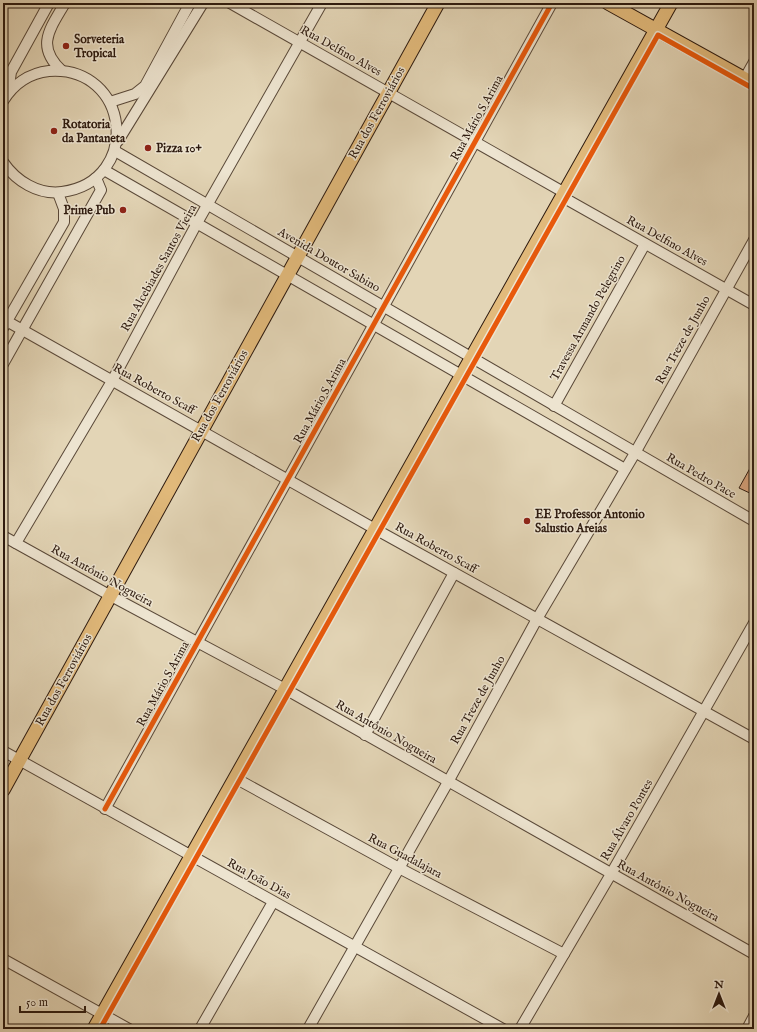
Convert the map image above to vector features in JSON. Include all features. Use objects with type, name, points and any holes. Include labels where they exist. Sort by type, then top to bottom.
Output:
[{"type":"main road","name":"Rua dos Ferroviários","points":[[3,790],[111,596],[200,430],[438,3]]},
{"type":"main road","points":[[608,3],[749,81]]},
{"type":"main road","points":[[94,1029],[461,375],[566,196],[671,3]]},
{"type":"street","points":[[5,96],[11,72],[49,3]]},
{"type":"street","points":[[62,70],[52,61],[45,43],[50,29],[64,3]]},
{"type":"street","points":[[110,102],[135,94],[145,86],[190,3]]},
{"type":"street","points":[[3,162],[13,175],[26,185],[41,191],[58,192],[78,188],[96,178],[104,170],[115,148],[202,3]]},
{"type":"street","name":"Rua Delfino Alves","points":[[230,3],[475,142],[645,244],[754,305]]},
{"type":"street","name":"Rua Alcebiades Santos Vieira","points":[[16,543],[112,381],[197,223],[322,3]]},
{"type":"street","name":"Rua Mário S Arima","points":[[105,809],[552,3]]},
{"type":"street","points":[[749,81],[754,62]]},
{"type":"street","points":[[5,96],[23,80],[42,72],[62,70],[81,76],[98,86],[110,102],[118,126],[115,148]]},
{"type":"street","name":"Avenida Doutor Sabino","points":[[115,148],[208,205],[635,453]]},
{"type":"street","points":[[104,170],[625,469]]},
{"type":"street","points":[[3,364],[101,190],[96,178]]},
{"type":"street","points":[[4,323],[64,222],[64,209],[58,192]]},
{"type":"street","name":"Rua Treze de Junho","points":[[308,1029],[448,782],[537,619],[635,453],[754,240]]},
{"type":"street","name":"Travessa Armando Pelegrino","points":[[554,406],[645,244]]},
{"type":"street","name":"Rua Roberto Scaff","points":[[4,323],[22,330],[375,529],[754,739]]},
{"type":"street","name":"Rua Pedro Pace","points":[[635,453],[753,519]]},
{"type":"street","name":"Rua Antônio Nogueira","points":[[3,536],[197,643],[285,689],[754,954]]},
{"type":"street","points":[[365,735],[454,573]]},
{"type":"street","name":"Rua Álvaro Pontes","points":[[520,1029],[611,874],[754,623]]},
{"type":"street","name":"Rua João Dias","points":[[3,750],[105,809],[503,1029]]},
{"type":"street","name":"Rua Guadalajara","points":[[235,778],[399,868],[564,954]]},
{"type":"street","points":[[200,1029],[272,902]]},
{"type":"street","points":[[3,958],[129,1029]]},
{"type":"street","points":[[747,1029],[754,1016]]},
{"type":"building","points":[[754,461],[754,495],[739,488]]},
{"type":"cycle path","points":[[105,809],[552,3]]},
{"type":"cycle path","points":[[100,1029],[658,35],[754,89]]},
{"type":"place","name":"Sorveteria Tropical","points":[[66,46]]},
{"type":"place","name":"Rotatoria da Pantaneta","points":[[54,131]]},
{"type":"place","name":"Pizza 10+","points":[[148,148]]},
{"type":"place","name":"Prime Pub","points":[[123,210]]},
{"type":"place","name":"EE Professor Antonio Salustio Areias","points":[[527,521]]}]
